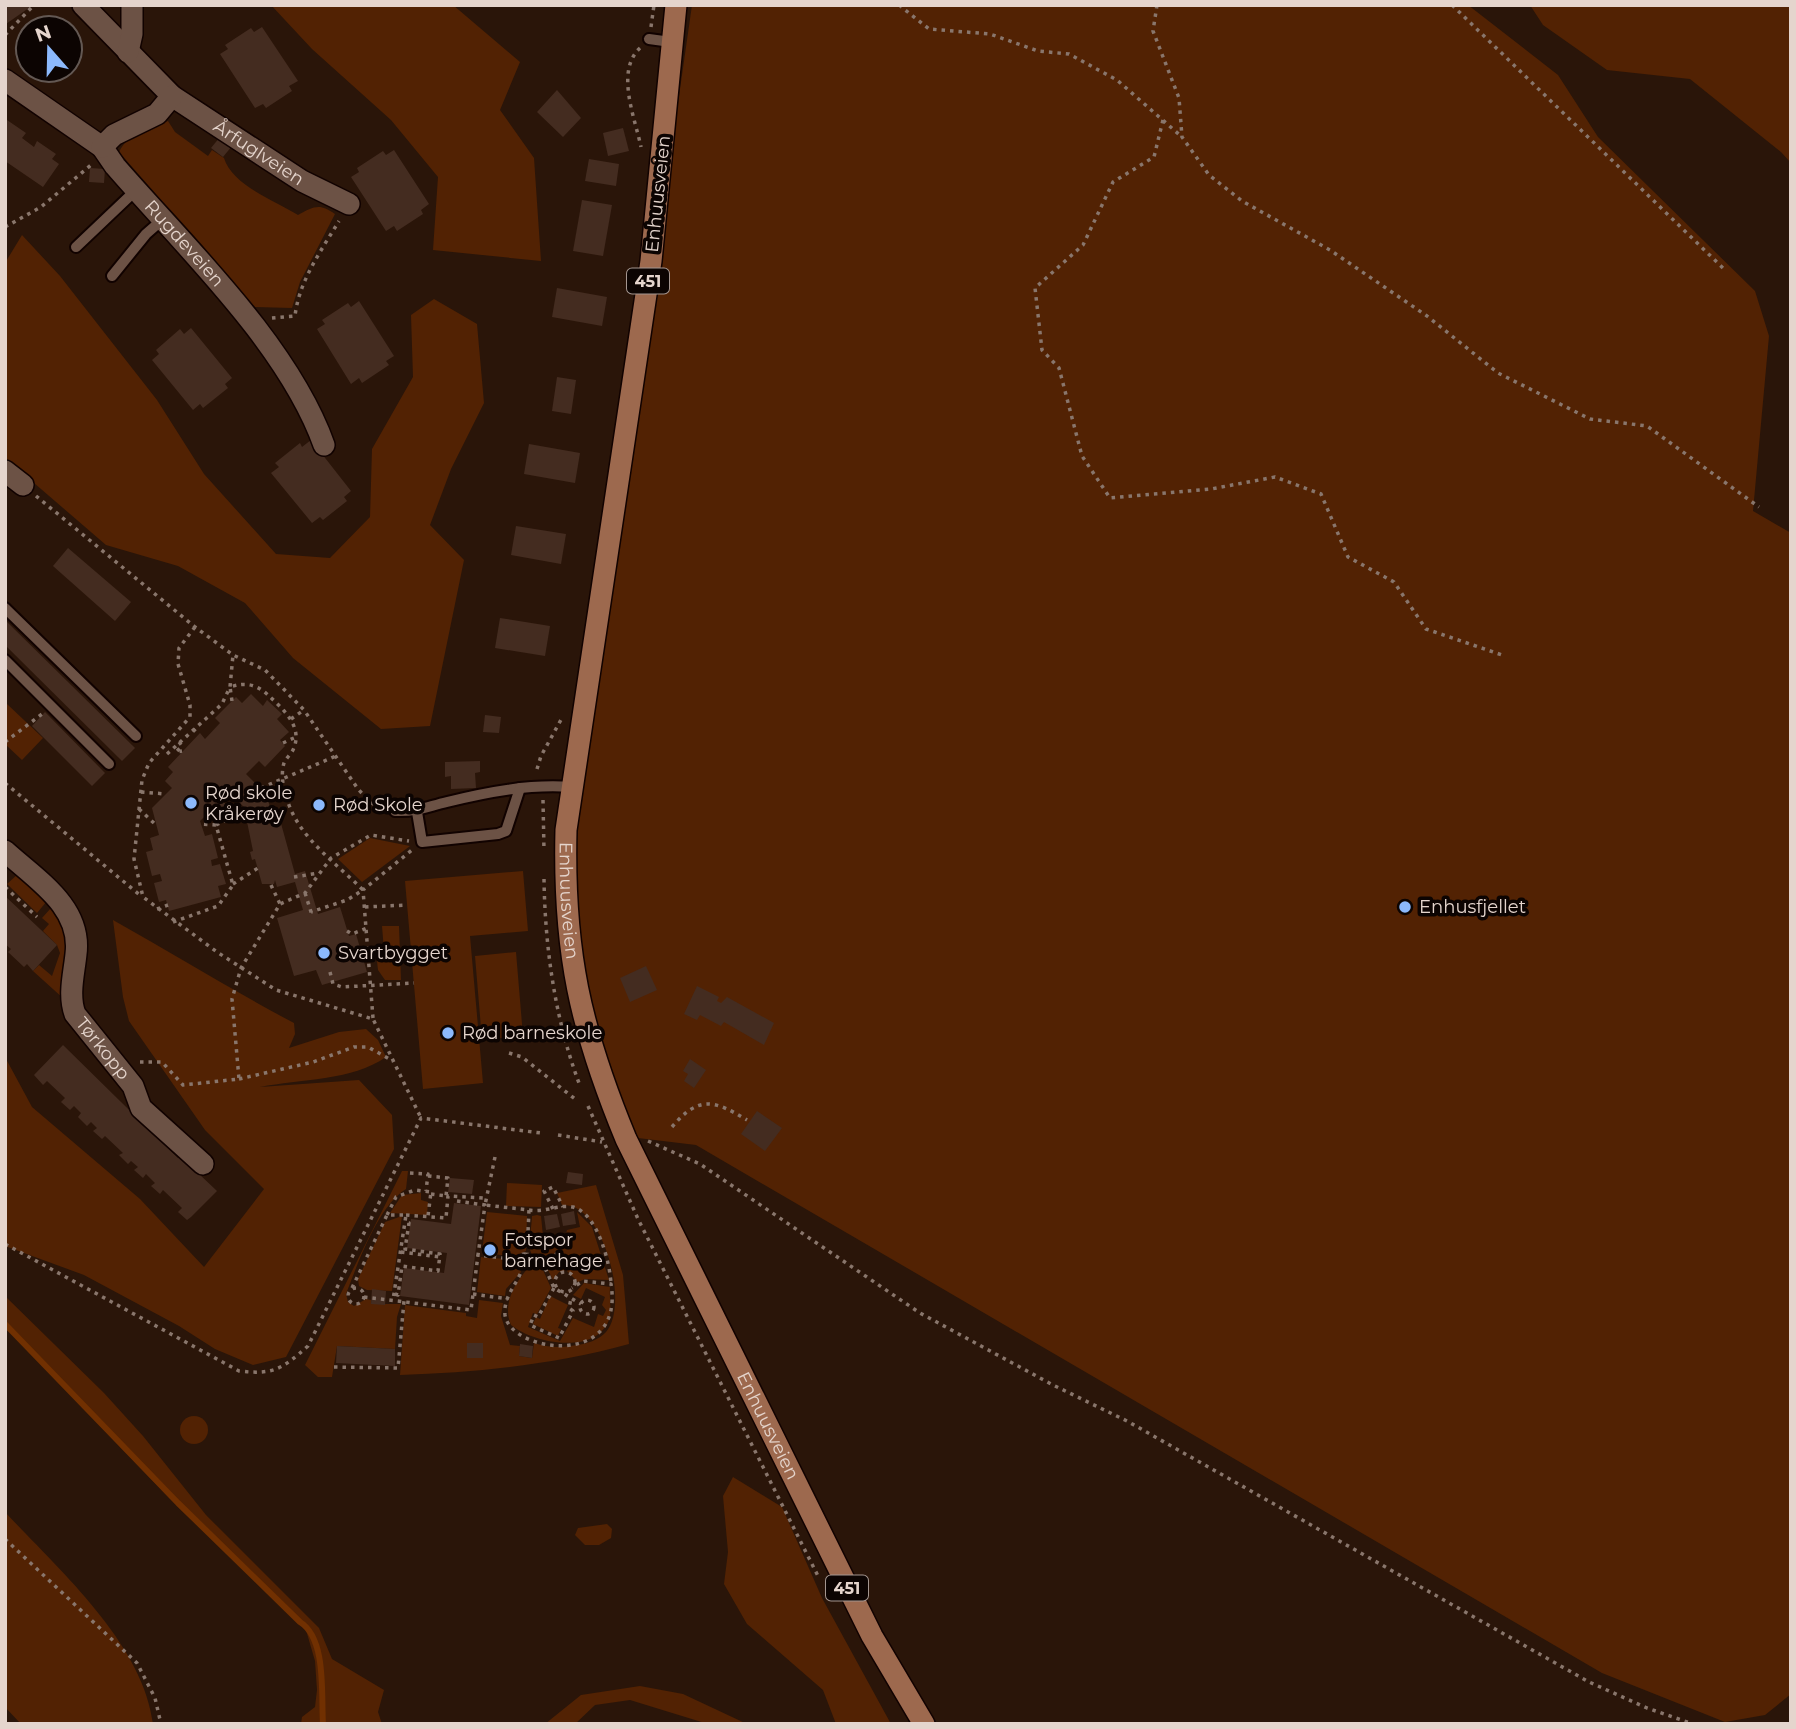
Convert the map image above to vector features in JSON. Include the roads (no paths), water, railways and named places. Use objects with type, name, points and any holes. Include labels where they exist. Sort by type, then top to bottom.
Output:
[{"type":"main road","name":"Enhuusveien","points":[[676,5],[651,261],[566,830],[566,917],[575,985],[604,1087],[625,1139],[717,1329],[872,1636],[924,1724]]},
{"type":"street","name":"Årfuglveien","points":[[83,5],[172,96],[302,181],[349,204]]},
{"type":"street","points":[[128,52],[132,34],[132,5]]},
{"type":"street","name":"Rugdeveien","points":[[5,80],[104,149],[136,190],[251,319],[314,417],[324,444]]},
{"type":"street","points":[[104,149],[114,135],[157,114],[172,96]]},
{"type":"street","points":[[5,471],[23,485]]},
{"type":"street","name":"Tørkopp","points":[[5,851],[71,914],[78,943],[70,1001],[75,1014],[133,1086],[141,1108],[203,1164]]},
{"type":"lane","points":[[649,39],[671,42]]},
{"type":"lane","points":[[76,247],[136,190]]},
{"type":"lane","points":[[112,276],[146,234],[162,220]]},
{"type":"lane","points":[[5,608],[136,736]]},
{"type":"lane","points":[[5,660],[109,764]]},
{"type":"lane","points":[[395,811],[417,812],[446,802],[540,785],[571,788]]},
{"type":"lane","points":[[417,812],[422,842],[506,831],[520,788]]},
{"type":"waterway","points":[[5,1324],[178,1503],[309,1630],[319,1654],[323,1724]]},
{"type":"place","name":"Rød skole Kråkerøy","points":[[191,803]]},
{"type":"place","name":"Rød Skole","points":[[319,805]]},
{"type":"place","name":"Enhusfjellet","points":[[1405,907]]},
{"type":"place","name":"Svartbygget","points":[[324,953]]},
{"type":"place","name":"Rød barneskole","points":[[448,1033]]},
{"type":"place","name":"Fotspor barnehage","points":[[490,1250]]}]
